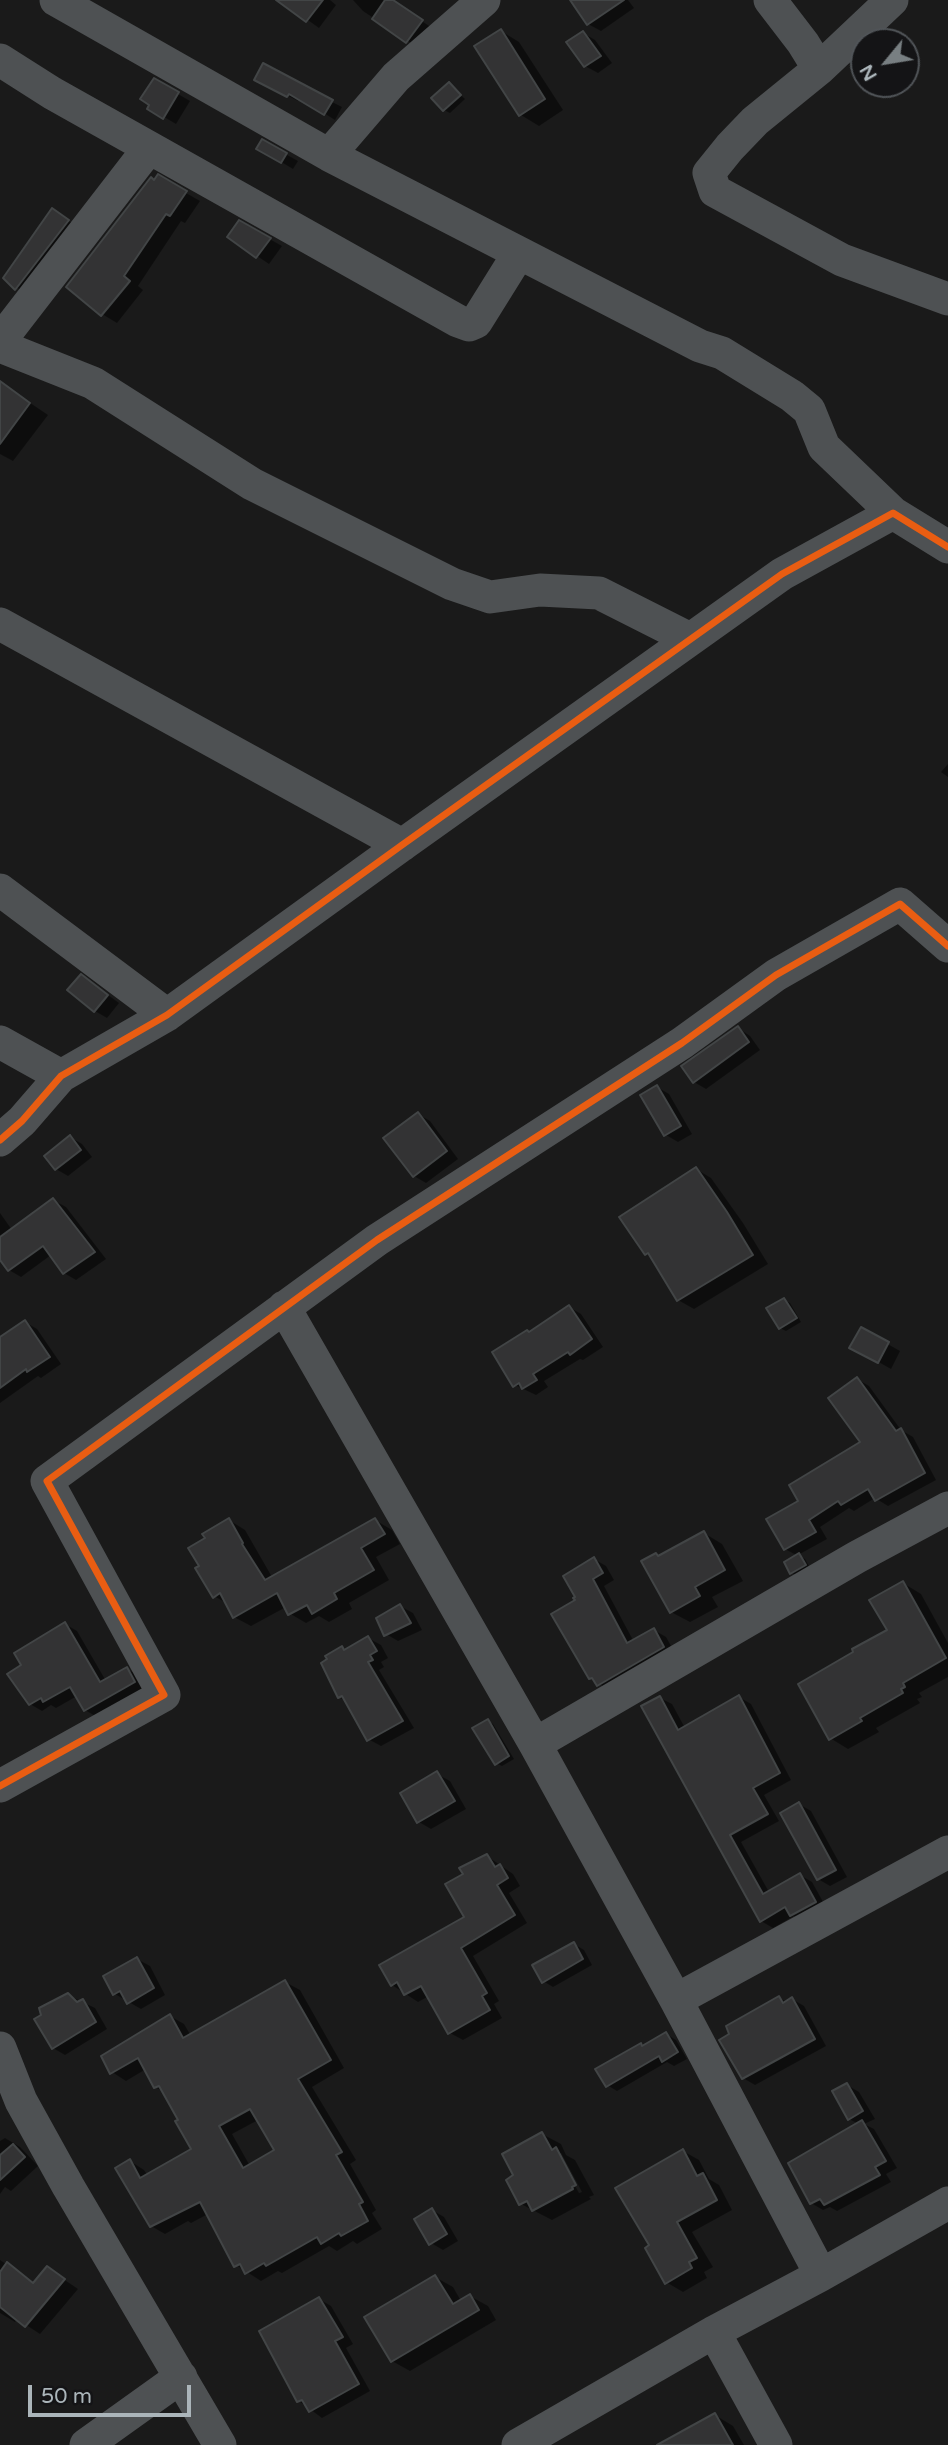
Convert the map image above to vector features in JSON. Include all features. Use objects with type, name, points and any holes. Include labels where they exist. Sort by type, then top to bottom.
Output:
[{"type":"street","points":[[56,0],[329,155],[700,346],[722,353],[792,396],[809,410],[824,447],[893,513],[948,547]]},
{"type":"street","points":[[329,155],[396,77],[484,0]]},
{"type":"street","points":[[770,0],[819,69]]},
{"type":"street","points":[[892,0],[819,69],[755,121],[730,146],[709,173],[715,191],[842,260],[948,299]]},
{"type":"street","points":[[0,60],[52,93],[458,321],[469,325],[476,322],[519,253]]},
{"type":"street","points":[[149,148],[0,343],[93,383],[252,484],[452,584],[490,597],[540,590],[599,593],[690,639]]},
{"type":"street","points":[[0,1140],[22,1121],[61,1076],[167,1015],[782,574],[893,513]]},
{"type":"street","points":[[0,624],[401,845]]},
{"type":"street","points":[[0,890],[167,1015]]},
{"type":"street","points":[[0,1786],[164,1695],[47,1480],[377,1240],[682,1043],[776,975],[900,904],[948,946]]},
{"type":"street","points":[[0,1042],[61,1076]]},
{"type":"street","points":[[284,1307],[535,1744],[676,2000],[821,2275]]},
{"type":"street","points":[[535,1744],[857,1556],[948,1508]]},
{"type":"street","points":[[676,2000],[948,1852]]},
{"type":"street","points":[[0,2048],[10,2106],[122,2279],[220,2445]]},
{"type":"street","points":[[518,2445],[714,2332],[948,2203]]},
{"type":"street","points":[[714,2332],[776,2445]]},
{"type":"street","points":[[86,2445],[181,2377]]},
{"type":"building","points":[[276,0],[323,0],[306,22]]},
{"type":"building","points":[[385,0],[393,0],[423,20],[406,43],[372,19]]},
{"type":"building","points":[[570,0],[624,0],[587,25]]},
{"type":"building","points":[[501,29],[545,99],[519,116],[474,46]]},
{"type":"building","points":[[583,31],[601,56],[584,67],[566,42]]},
{"type":"building","points":[[263,63],[333,100],[324,115],[289,94],[287,97],[254,80]]},
{"type":"building","points":[[154,78],[179,92],[163,119],[147,109],[149,105],[140,99]]},
{"type":"building","points":[[449,82],[461,95],[443,111],[431,98]]},
{"type":"building","points":[[262,139],[287,153],[281,163],[256,149]]},
{"type":"building","points":[[158,174],[187,191],[170,216],[166,214],[124,276],[130,281],[101,316],[66,287],[151,177],[154,180]]},
{"type":"building","points":[[52,208],[69,220],[15,290],[3,278]]},
{"type":"building","points":[[239,220],[271,238],[256,258],[227,237]]},
{"type":"building","points":[[0,381],[30,403],[0,444]]},
{"type":"building","points":[[81,974],[108,995],[94,1012],[67,990]]},
{"type":"building","points":[[738,1026],[749,1042],[693,1083],[681,1066]]},
{"type":"building","points":[[657,1085],[681,1126],[664,1136],[640,1095]]},
{"type":"building","points":[[418,1112],[447,1151],[413,1177],[383,1138]]},
{"type":"building","points":[[70,1135],[81,1150],[55,1170],[44,1156]]},
{"type":"building","points":[[696,1167],[753,1255],[677,1301],[648,1253],[645,1255],[619,1217]]},
{"type":"building","points":[[53,1198],[95,1252],[63,1274],[43,1246],[8,1271],[0,1260],[0,1237]]},
{"type":"building","points":[[784,1298],[797,1318],[779,1329],[766,1308]]},
{"type":"building","points":[[569,1305],[592,1339],[570,1355],[568,1352],[533,1374],[537,1380],[522,1389],[519,1383],[513,1387],[492,1352],[527,1330],[529,1332]]},
{"type":"building","points":[[25,1320],[50,1357],[27,1372],[26,1369],[0,1388],[0,1337]]},
{"type":"building","points":[[861,1327],[889,1342],[878,1363],[849,1348]]},
{"type":"building","points":[[857,1377],[896,1431],[901,1428],[925,1473],[875,1501],[868,1489],[841,1505],[838,1501],[809,1520],[816,1532],[784,1550],[766,1519],[798,1501],[789,1485],[860,1442],[828,1398]]},
{"type":"building","points":[[229,1518],[265,1580],[375,1518],[385,1534],[361,1548],[374,1570],[334,1593],[337,1599],[312,1614],[307,1605],[288,1615],[277,1593],[233,1618],[220,1593],[213,1598],[195,1568],[199,1566],[188,1548],[205,1538],[202,1534]]},
{"type":"building","points":[[704,1531],[725,1570],[695,1587],[700,1596],[670,1613],[641,1561],[656,1553],[658,1556]]},
{"type":"building","points":[[799,1553],[806,1565],[790,1574],[784,1562]]},
{"type":"building","points":[[594,1557],[603,1573],[593,1579],[627,1643],[654,1628],[664,1647],[597,1686],[592,1678],[589,1679],[551,1614],[575,1600],[563,1576]]},
{"type":"building","points":[[903,1581],[946,1658],[903,1683],[903,1693],[829,1740],[798,1684],[887,1630],[869,1600]]},
{"type":"building","points":[[400,1604],[411,1623],[384,1636],[376,1618]]},
{"type":"building","points":[[65,1622],[100,1682],[127,1667],[135,1682],[84,1711],[70,1687],[43,1702],[41,1698],[29,1705],[7,1674],[21,1665],[14,1653]]},
{"type":"building","points":[[368,1636],[377,1651],[370,1655],[373,1660],[368,1662],[403,1721],[367,1741],[342,1696],[338,1698],[321,1663],[327,1659],[325,1656],[342,1646],[344,1650]]},
{"type":"building","points":[[739,1695],[780,1773],[753,1788],[768,1814],[730,1835],[763,1894],[800,1873],[816,1902],[790,1916],[785,1907],[760,1922],[641,1706],[660,1696],[678,1730]]},
{"type":"building","points":[[488,1719],[509,1756],[495,1765],[472,1728]]},
{"type":"building","points":[[437,1771],[455,1801],[417,1823],[400,1793]]},
{"type":"building","points":[[799,1802],[836,1870],[817,1880],[780,1813]]},
{"type":"building","points":[[487,1854],[495,1867],[500,1864],[508,1878],[497,1885],[515,1915],[461,1948],[487,1993],[482,1996],[490,2010],[448,2034],[421,1986],[404,1995],[397,1982],[391,1986],[379,1965],[464,1917],[445,1884],[463,1874],[459,1868]]},
{"type":"building","points":[[574,1942],[583,1959],[542,1983],[532,1965]]},
{"type":"building","points":[[137,1957],[154,1988],[127,2004],[120,1991],[113,1995],[103,1976]]},
{"type":"building","points":[[285,1980],[331,2060],[298,2079],[342,2152],[336,2155],[363,2202],[359,2204],[368,2221],[321,2244],[317,2237],[266,2266],[264,2263],[245,2274],[240,2264],[234,2267],[200,2202],[150,2227],[115,2168],[130,2159],[140,2178],[191,2149],[159,2086],[154,2088],[138,2058],[110,2074],[101,2056],[170,2014],[183,2038]],"holes":[[[250,2109],[274,2150],[243,2168],[219,2126]]]},
{"type":"building","points":[[68,1993],[77,2002],[83,1999],[96,2022],[52,2049],[34,2019],[41,2015],[39,2008]]},
{"type":"building","points":[[779,1996],[783,2003],[792,1997],[815,2039],[742,2079],[719,2040],[729,2034],[726,2026]]},
{"type":"building","points":[[666,2032],[678,2052],[662,2062],[659,2056],[606,2087],[595,2069]]},
{"type":"building","points":[[847,2083],[863,2111],[848,2120],[832,2091]]},
{"type":"building","points":[[862,2120],[886,2161],[875,2167],[880,2175],[824,2205],[820,2199],[810,2204],[788,2163]]},
{"type":"building","points":[[542,2132],[552,2150],[556,2147],[576,2185],[532,2211],[527,2201],[519,2205],[506,2180],[513,2175],[502,2154]]},
{"type":"building","points":[[13,2144],[25,2157],[0,2180],[0,2155]]},
{"type":"building","points":[[683,2149],[697,2176],[703,2173],[717,2200],[677,2222],[697,2258],[689,2262],[692,2268],[665,2284],[645,2248],[649,2245],[615,2188]]},
{"type":"building","points":[[432,2208],[447,2234],[429,2245],[414,2219]]},
{"type":"building","points":[[7,2262],[33,2283],[47,2266],[65,2279],[25,2327],[0,2307],[0,2272]]},
{"type":"building","points":[[435,2275],[453,2304],[470,2294],[479,2310],[391,2362],[364,2317]]},
{"type":"building","points":[[319,2297],[343,2337],[335,2341],[359,2384],[309,2412],[302,2400],[297,2402],[259,2331]]},
{"type":"building","points":[[715,2413],[733,2445],[657,2445]]},
{"type":"cycle path","points":[[0,1140],[22,1121],[61,1076],[167,1015],[782,574],[893,513],[948,547]]},
{"type":"cycle path","points":[[0,1786],[164,1695],[47,1481],[377,1240],[682,1043],[776,975],[900,904],[948,946]]}]
